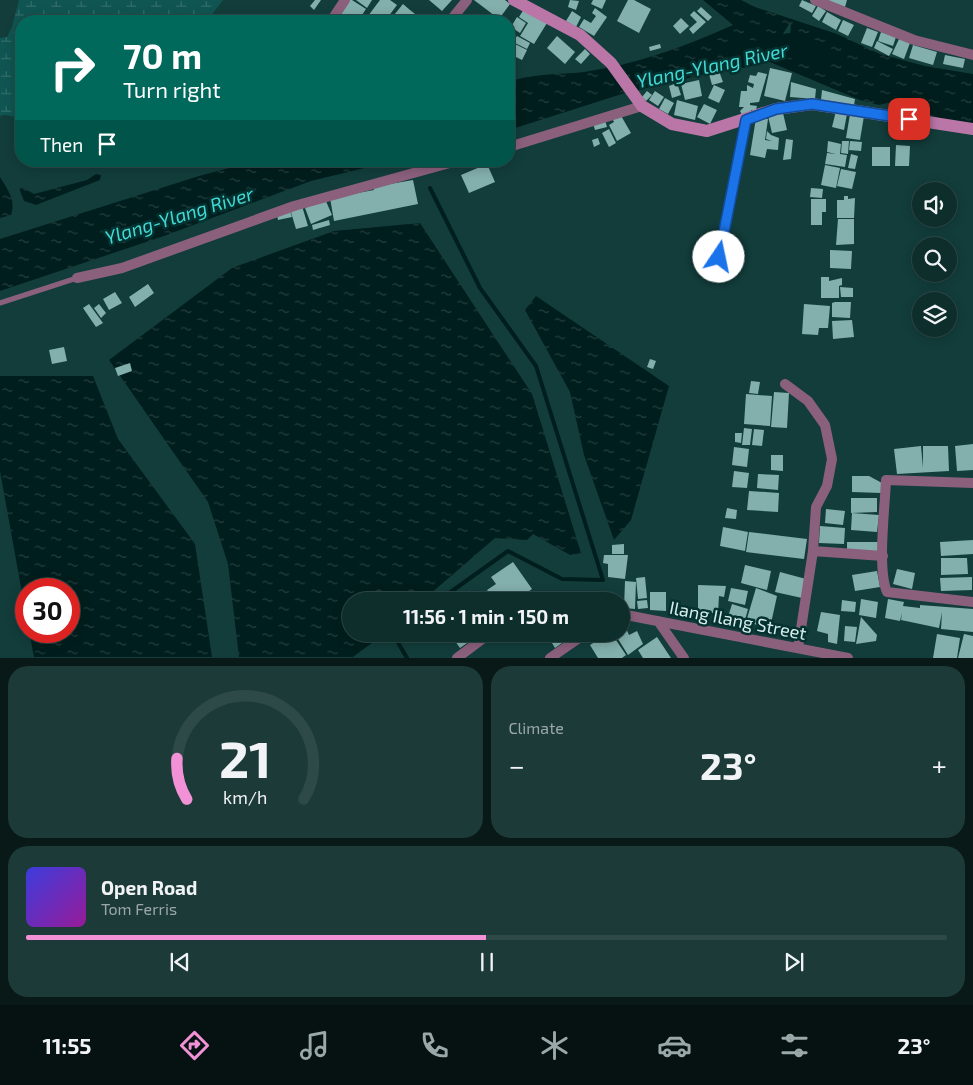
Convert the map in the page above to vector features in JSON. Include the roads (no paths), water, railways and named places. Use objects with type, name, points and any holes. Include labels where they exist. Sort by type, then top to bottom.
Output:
[{"type":"street","points":[[334,15],[345,0]]},
{"type":"street","points":[[455,15],[466,0]]},
{"type":"street","points":[[514,0],[580,36],[611,63],[639,101],[672,124],[706,131],[776,109],[812,104],[973,129]]},
{"type":"street","points":[[815,0],[914,40],[973,55]]},
{"type":"street","points":[[515,145],[639,101]]},
{"type":"street","points":[[719,257],[746,120]]},
{"type":"street","points":[[77,278],[122,268],[294,206],[435,167]]},
{"type":"street","points":[[785,384],[808,401],[824,424],[832,459],[827,486],[816,507],[813,551],[798,648]]},
{"type":"street","points":[[973,484],[886,480],[883,556],[884,587],[887,592],[973,602]]},
{"type":"street","points":[[813,551],[883,556]]},
{"type":"street","name":"Ilang Ilang Street","points":[[630,616],[848,658]]},
{"type":"street","points":[[658,621],[684,658]]},
{"type":"street","points":[[457,658],[478,642]]},
{"type":"street","points":[[550,658],[567,642]]},
{"type":"lane","points":[[0,303],[77,278]]},
{"type":"water","points":[[703,0],[741,0],[755,7],[837,34],[880,54],[925,66],[973,74],[973,125],[940,118],[891,102],[879,105],[860,100],[765,60],[625,93],[515,128],[515,80],[527,77],[604,69],[642,59],[733,25]],"holes":[[[791,21],[790,45],[768,58]]]},
{"type":"water","points":[[233,167],[368,167],[311,181],[164,236],[0,291],[0,239]]},
{"type":"water","points":[[96,174],[101,175],[100,180],[36,205],[24,201],[19,188],[22,187],[34,194],[87,180]]},
{"type":"water","points":[[0,177],[6,186],[13,205],[11,215],[0,218]]},
{"type":"water","points":[[420,223],[532,394],[581,553],[570,555],[533,534],[527,540],[495,538],[432,592],[342,592],[342,642],[373,642],[353,657],[239,657],[228,564],[208,502],[109,360],[232,268],[334,231]]},
{"type":"water","points":[[536,296],[669,386],[631,520],[614,540],[584,455],[570,392],[525,310]]},
{"type":"water","points":[[0,376],[93,376],[118,439],[195,544],[212,657],[34,657],[31,643],[80,643],[80,578],[19,578],[0,471]]},
{"type":"waterway","name":"Ylang-Ylang River","points":[[741,56],[790,45],[820,55]]},
{"type":"waterway","points":[[430,188],[480,288],[536,366],[603,580],[562,579],[508,551],[451,592]]},
{"type":"waterway","points":[[398,642],[407,658]]}]
